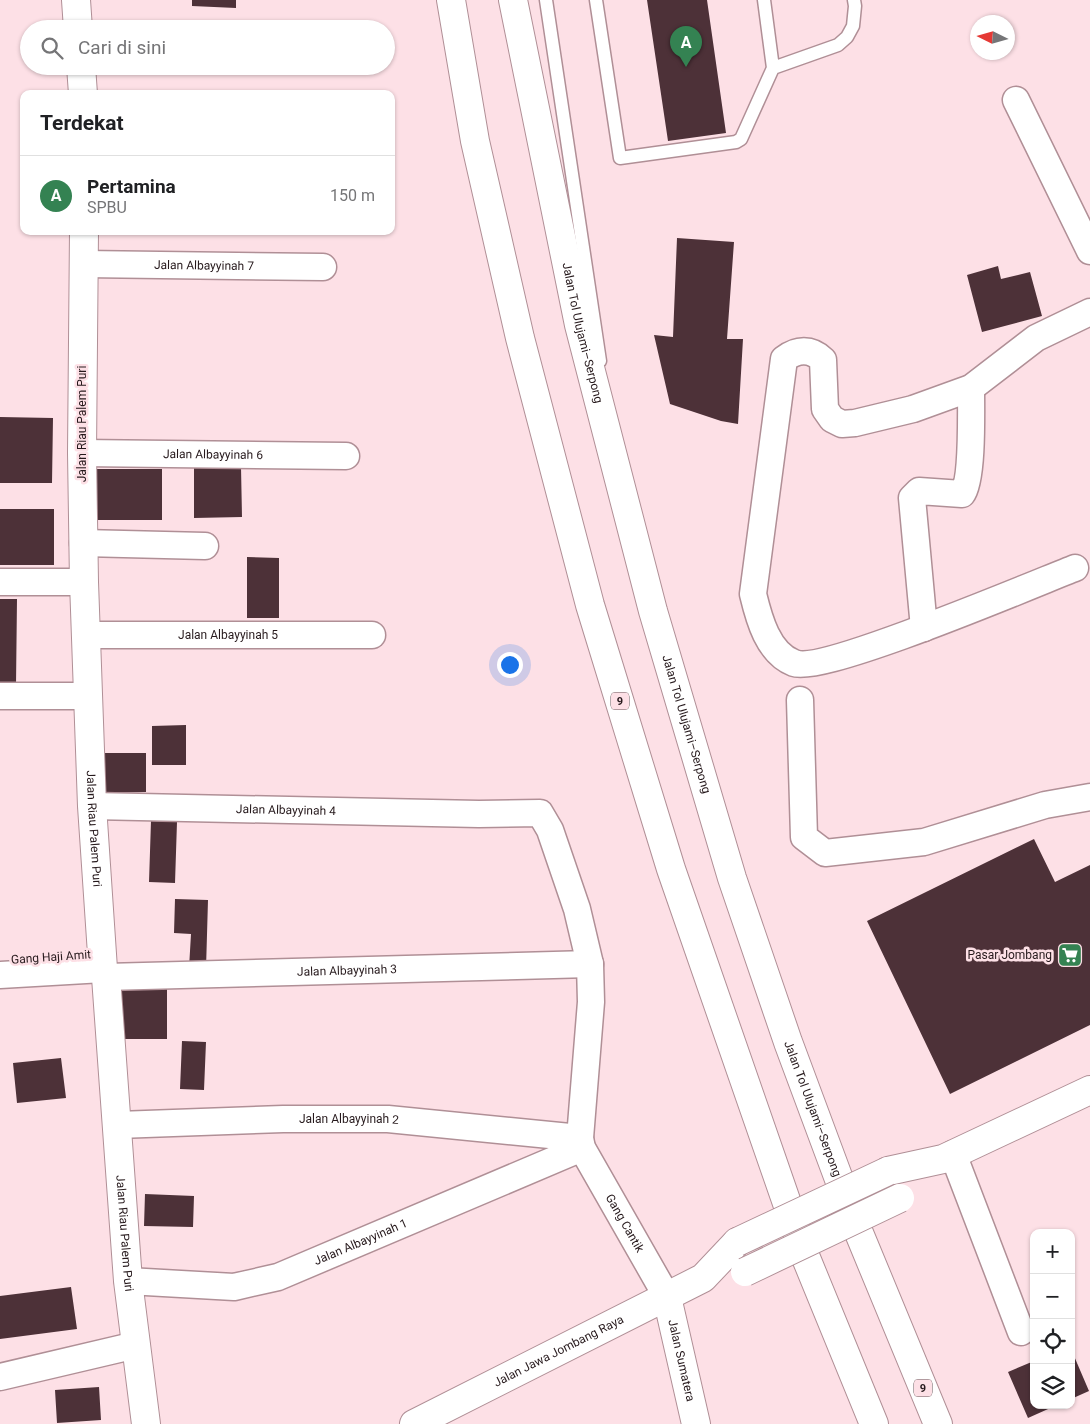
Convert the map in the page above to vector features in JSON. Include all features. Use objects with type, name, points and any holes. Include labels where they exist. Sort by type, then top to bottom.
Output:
[{"type":"main road","points":[[76,0],[77,20]]},
{"type":"main road","name":"9","points":[[451,0],[475,141],[520,338],[590,605],[671,869],[806,1258],[874,1424]]},
{"type":"main road","name":"Jalan Tol Ulujami–Serpong","points":[[513,0],[579,325],[653,611],[732,878],[788,1042],[859,1233],[938,1424]]},
{"type":"main road","points":[[82,75],[83,90]]},
{"type":"main road","name":"Jalan Riau Palem Puri","points":[[84,235],[83,543],[92,806],[118,1125],[128,1281],[146,1424]]},
{"type":"main road","name":"Jalan Jawa Jombang Raya","points":[[704,1278],[737,1242],[888,1171],[948,1157],[1090,1090]]},
{"type":"main road","name":"Jalan Jawa Jombang Raya","points":[[425,1421],[704,1278],[745,1272],[900,1198],[948,1157]]},
{"type":"main road","name":"Jalan Sumatera","points":[[667,1297],[696,1424]]},
{"type":"street","points":[[1016,100],[1090,251]]},
{"type":"street","name":"Jalan Albayyinah 7","points":[[84,264],[323,267]]},
{"type":"street","points":[[1075,568],[924,628],[828,661],[796,664],[779,654],[760,622],[753,594],[784,359],[793,352],[804,350],[817,354],[823,360],[825,409],[832,418],[842,424],[855,423],[913,409],[971,388],[1036,338],[1090,312]]},
{"type":"street","points":[[924,628],[912,498],[919,491],[962,494],[966,490],[969,471],[971,388]]},
{"type":"street","name":"Jalan Albayyinah 6","points":[[82,453],[346,456]]},
{"type":"street","points":[[83,543],[205,546]]},
{"type":"street","points":[[0,582],[84,582]]},
{"type":"street","name":"Jalan Albayyinah 5","points":[[86,635],[372,635]]},
{"type":"street","points":[[0,696],[88,696]]},
{"type":"street","points":[[800,700],[804,837],[825,853],[924,842],[1045,805],[1090,797]]},
{"type":"street","name":"Jalan Albayyinah 4","points":[[92,806],[479,814],[540,813],[550,830],[577,909],[590,964]]},
{"type":"street","name":"Gang Haji Amit","points":[[0,960],[104,966]]},
{"type":"street","points":[[581,1143],[591,1002],[590,964]]},
{"type":"street","name":"Jalan Albayyinah 3","points":[[104,966],[590,964]]},
{"type":"street","points":[[0,975],[104,966]]},
{"type":"street","name":"Jalan Albayyinah 2","points":[[118,1125],[283,1118],[388,1119],[581,1143]]},
{"type":"street","name":"Jalan Albayyinah 1","points":[[128,1281],[234,1287],[278,1277],[581,1143]]},
{"type":"street","name":"Gang Cantik","points":[[581,1143],[667,1297]]},
{"type":"street","points":[[948,1157],[1021,1332]]},
{"type":"street","points":[[0,1377],[136,1345]]},
{"type":"lane","points":[[546,0],[592,293],[614,465]]},
{"type":"lane","points":[[596,0],[620,158],[736,142],[741,139],[773,68],[764,0]]},
{"type":"lane","points":[[773,68],[838,45],[853,26],[854,0]]},
{"type":"building","points":[[192,0],[236,0],[236,8],[192,6]]},
{"type":"building","points":[[647,0],[707,0],[726,133],[668,141]]},
{"type":"building","points":[[677,238],[734,242],[727,339],[743,339],[738,424],[721,421],[670,404],[654,335],[673,337]]},
{"type":"building","points":[[998,266],[1001,279],[1030,272],[1042,316],[982,332],[967,275]]},
{"type":"building","points":[[0,417],[53,418],[52,483],[0,483]]},
{"type":"building","points":[[194,467],[241,467],[242,517],[194,518]]},
{"type":"building","points":[[96,469],[162,469],[162,520],[96,520]]},
{"type":"building","points":[[0,509],[54,509],[54,565],[0,565]]},
{"type":"building","points":[[247,557],[279,558],[279,618],[247,618]]},
{"type":"building","points":[[0,599],[17,599],[16,685],[0,685]]},
{"type":"building","points":[[186,725],[186,765],[152,765],[152,726]]},
{"type":"building","points":[[99,753],[146,753],[146,792],[99,793]]},
{"type":"building","points":[[151,821],[177,822],[175,883],[149,882]]},
{"type":"building","points":[[1034,839],[1055,882],[1090,865],[1090,1025],[950,1094],[867,921]]},
{"type":"building","points":[[175,899],[208,900],[206,969],[189,968],[191,934],[174,933]]},
{"type":"building","points":[[120,987],[167,987],[167,1039],[120,1039]]},
{"type":"building","points":[[182,1041],[206,1042],[204,1090],[180,1089]]},
{"type":"building","points":[[61,1058],[66,1098],[17,1103],[13,1063]]},
{"type":"building","points":[[145,1194],[194,1196],[193,1227],[144,1226]]},
{"type":"building","points":[[71,1287],[77,1329],[0,1339],[0,1296]]},
{"type":"building","points":[[1075,1358],[1089,1391],[1075,1397]]},
{"type":"building","points":[[1030,1363],[1030,1409],[1048,1409],[1028,1418],[1008,1372]]},
{"type":"building","points":[[99,1387],[101,1420],[57,1423],[55,1390]]},
{"type":"place","name":"Pertamina","points":[[686,67]]},
{"type":"place","name":"Pasar Jombang","points":[[1070,955]]}]
